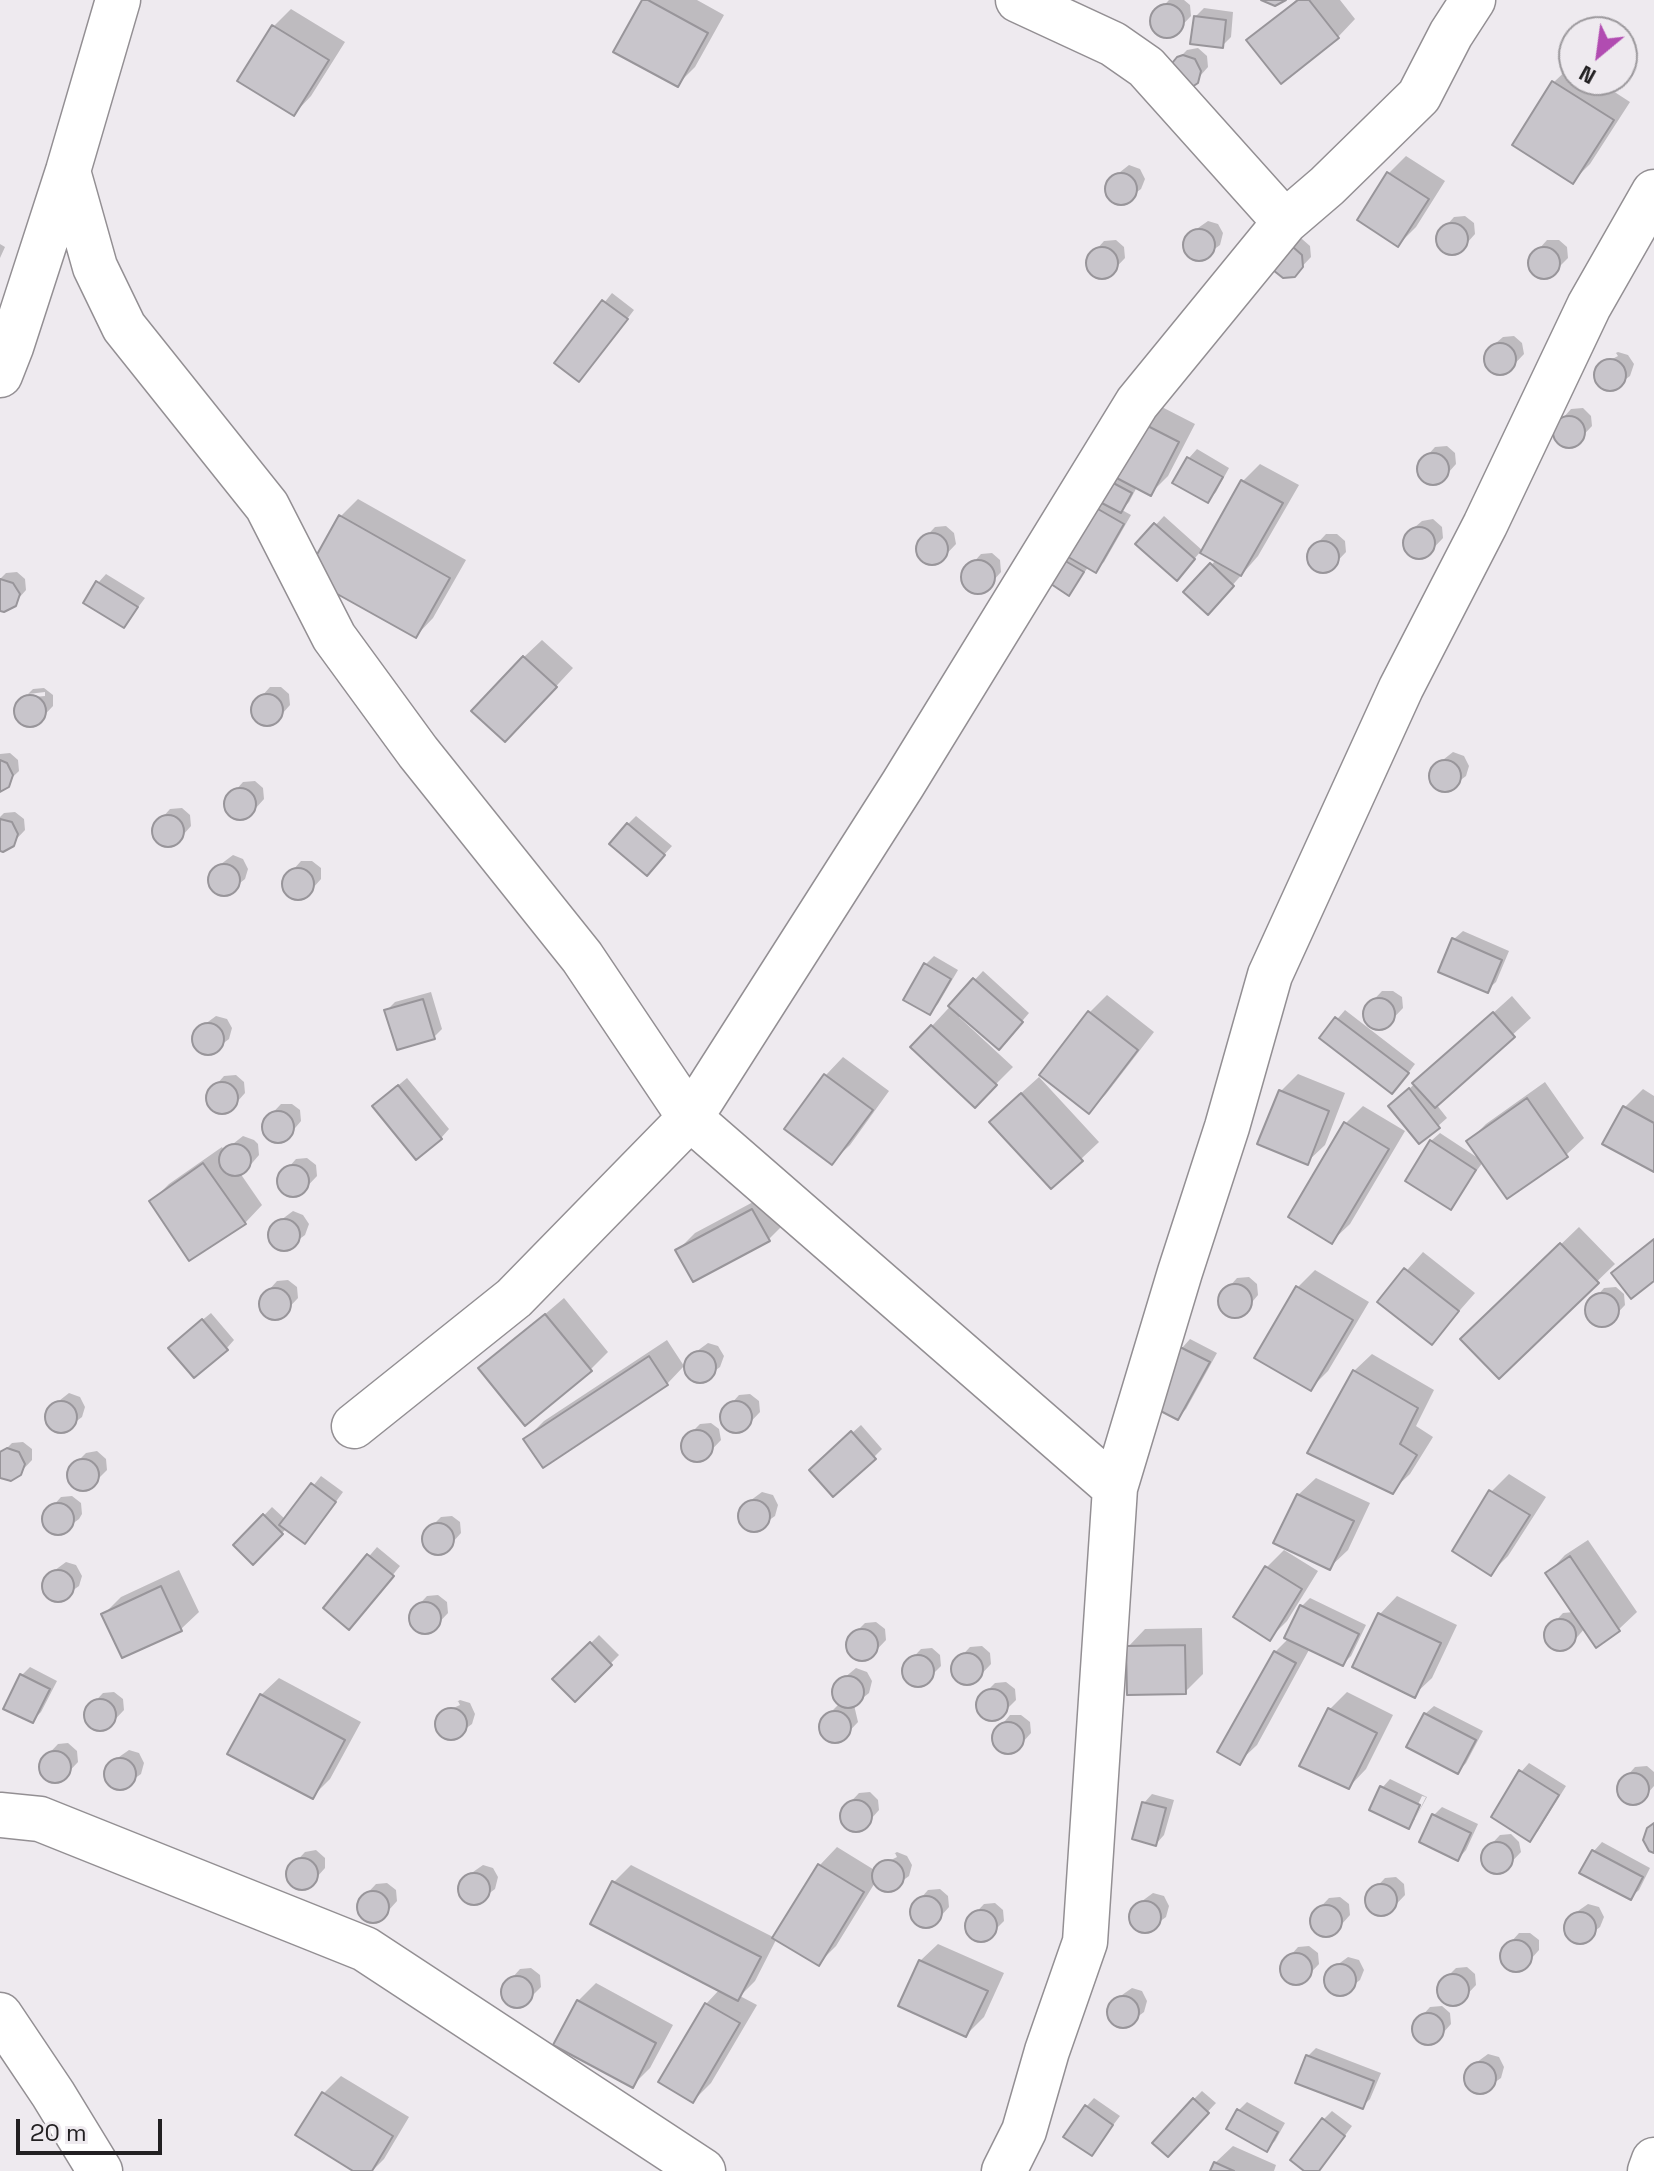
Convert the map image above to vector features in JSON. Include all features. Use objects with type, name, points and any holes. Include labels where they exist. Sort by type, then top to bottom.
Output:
[{"type":"street","points":[[0,375],[68,171],[118,0]]},
{"type":"street","points":[[1018,0],[1113,44],[1146,67],[1285,222]]},
{"type":"street","points":[[354,1426],[514,1298],[690,1118],[903,784],[1137,403],[1285,222],[1327,186],[1419,96],[1451,34],[1473,0]]},
{"type":"street","points":[[68,171],[95,267],[124,327],[267,506],[334,637],[418,752],[582,957],[690,1118],[1115,1488]]},
{"type":"street","points":[[1004,2171],[1024,2131],[1047,2051],[1085,1942],[1115,1488],[1227,1127],[1270,975],[1401,688],[1485,525],[1589,306],[1654,192]]},
{"type":"street","points":[[0,1815],[40,1819],[365,1949],[703,2171]]},
{"type":"street","points":[[0,2015],[100,2171]]},
{"type":"street","points":[[1650,2171],[1654,2160]]},
{"type":"building","points":[[642,0],[648,0],[708,33],[678,87],[613,52]]},
{"type":"building","points":[[1261,0],[1286,0],[1275,6]]},
{"type":"building","points":[[1298,0],[1309,0],[1339,38],[1281,84],[1246,40]]},
{"type":"building","points":[[1167,4],[1179,9],[1184,21],[1179,33],[1167,38],[1155,33],[1150,21],[1155,9]]},
{"type":"building","points":[[1194,16],[1226,20],[1223,48],[1190,44]]},
{"type":"building","points":[[272,25],[329,60],[294,116],[237,81]]},
{"type":"building","points":[[1183,55],[1195,59],[1201,71],[1198,83],[1192,87],[1169,67]]},
{"type":"building","points":[[1552,81],[1558,85],[1558,96],[1576,96],[1614,120],[1573,184],[1512,145]]},
{"type":"building","points":[[1387,172],[1429,199],[1398,247],[1357,220]]},
{"type":"building","points":[[1121,173],[1133,177],[1137,189],[1133,201],[1121,205],[1109,201],[1105,189],[1109,177]]},
{"type":"building","points":[[1452,223],[1464,227],[1468,239],[1464,251],[1452,255],[1440,251],[1436,239],[1440,227]]},
{"type":"building","points":[[1199,229],[1211,233],[1215,245],[1211,257],[1199,261],[1187,257],[1183,245],[1187,233]]},
{"type":"building","points":[[1102,247],[1114,251],[1118,263],[1114,275],[1102,279],[1090,275],[1086,263],[1090,251]]},
{"type":"building","points":[[1293,247],[1302,255],[1303,267],[1295,277],[1283,278],[1273,270]]},
{"type":"building","points":[[1544,247],[1556,251],[1560,263],[1556,275],[1544,279],[1532,275],[1528,263],[1532,251]]},
{"type":"building","points":[[602,300],[628,319],[579,382],[554,363]]},
{"type":"building","points":[[1500,343],[1512,347],[1516,359],[1512,371],[1500,375],[1488,371],[1484,359],[1488,347]]},
{"type":"building","points":[[1610,359],[1622,363],[1626,375],[1622,387],[1610,391],[1598,387],[1594,375],[1598,363]]},
{"type":"building","points":[[1569,416],[1581,420],[1585,432],[1581,444],[1569,448],[1557,444],[1553,432],[1557,420]]},
{"type":"building","points":[[1136,420],[1179,442],[1151,496],[1109,474]]},
{"type":"building","points":[[1433,453],[1445,457],[1449,469],[1445,481],[1433,485],[1421,481],[1417,469],[1421,457]]},
{"type":"building","points":[[1187,457],[1223,477],[1208,503],[1172,483]]},
{"type":"building","points":[[1104,478],[1132,493],[1121,513],[1094,499]]},
{"type":"building","points":[[1241,480],[1283,503],[1241,576],[1200,553]]},
{"type":"building","points":[[1091,505],[1124,524],[1096,573],[1063,554]]},
{"type":"building","points":[[339,515],[450,578],[416,638],[305,576]]},
{"type":"building","points":[[1154,523],[1195,559],[1177,581],[1135,544]]},
{"type":"building","points":[[1419,527],[1431,531],[1435,543],[1431,555],[1419,559],[1407,555],[1403,543],[1407,531]]},
{"type":"building","points":[[932,533],[944,537],[948,549],[944,561],[932,565],[920,561],[916,549],[920,537]]},
{"type":"building","points":[[1323,541],[1335,545],[1339,557],[1335,569],[1323,573],[1311,569],[1307,557],[1311,545]]},
{"type":"building","points":[[1062,559],[1084,572],[1069,596],[1048,582]]},
{"type":"building","points":[[978,560],[990,565],[995,577],[990,589],[978,594],[966,589],[961,577],[966,565]]},
{"type":"building","points":[[1210,563],[1234,586],[1208,615],[1183,592]]},
{"type":"building","points":[[0,579],[13,583],[20,594],[16,606],[4,612],[0,611]]},
{"type":"building","points":[[96,581],[138,607],[124,628],[83,603]]},
{"type":"building","points":[[523,656],[557,687],[505,742],[471,711]]},
{"type":"building","points":[[267,694],[279,698],[283,710],[279,722],[267,726],[255,722],[251,710],[255,698]]},
{"type":"building","points":[[30,695],[42,699],[46,711],[42,723],[30,727],[18,723],[14,711],[18,699]]},
{"type":"building","points":[[0,760],[7,763],[13,775],[9,787],[0,792]]},
{"type":"building","points":[[1445,760],[1457,764],[1461,776],[1457,788],[1445,792],[1433,788],[1429,776],[1433,764]]},
{"type":"building","points":[[240,788],[252,792],[256,804],[252,816],[240,820],[228,816],[224,804],[228,792]]},
{"type":"building","points":[[168,815],[180,819],[184,831],[180,843],[168,847],[156,843],[152,831],[156,819]]},
{"type":"building","points":[[0,819],[12,822],[18,834],[14,846],[3,852],[0,851]]},
{"type":"building","points":[[627,823],[665,855],[647,876],[609,844]]},
{"type":"building","points":[[224,864],[236,868],[240,880],[236,892],[224,896],[212,892],[208,880],[212,868]]},
{"type":"building","points":[[298,868],[309,873],[314,884],[309,895],[298,900],[287,895],[282,884],[287,873]]},
{"type":"building","points":[[1452,938],[1502,960],[1488,993],[1438,972]]},
{"type":"building","points":[[924,963],[951,979],[930,1015],[903,1000]]},
{"type":"building","points":[[973,978],[1023,1022],[999,1050],[948,1006]]},
{"type":"building","points":[[1379,998],[1391,1002],[1395,1014],[1391,1026],[1379,1030],[1367,1026],[1363,1014],[1367,1002]]},
{"type":"building","points":[[423,999],[435,1039],[397,1050],[384,1010]]},
{"type":"building","points":[[1088,1011],[1138,1050],[1089,1114],[1039,1075]]},
{"type":"building","points":[[1493,1012],[1515,1037],[1435,1108],[1412,1083]]},
{"type":"building","points":[[1335,1017],[1409,1073],[1392,1094],[1319,1038]]},
{"type":"building","points":[[208,1023],[220,1027],[224,1039],[220,1051],[208,1055],[196,1051],[192,1039],[196,1027]]},
{"type":"building","points":[[931,1025],[997,1085],[975,1108],[910,1047]]},
{"type":"building","points":[[824,1074],[873,1110],[832,1165],[784,1129]]},
{"type":"building","points":[[222,1082],[234,1086],[238,1098],[234,1110],[222,1114],[210,1110],[206,1098],[210,1086]]},
{"type":"building","points":[[398,1085],[442,1139],[416,1160],[372,1106]]},
{"type":"building","points":[[1409,1088],[1440,1128],[1419,1144],[1388,1106]]},
{"type":"building","points":[[1279,1090],[1329,1111],[1308,1165],[1257,1144]]},
{"type":"building","points":[[1021,1093],[1083,1161],[1051,1189],[989,1122]]},
{"type":"building","points":[[1527,1098],[1568,1157],[1507,1199],[1466,1141]]},
{"type":"building","points":[[1623,1106],[1654,1123],[1654,1172],[1602,1144]]},
{"type":"building","points":[[278,1111],[290,1115],[294,1127],[290,1139],[278,1143],[266,1139],[262,1127],[266,1115]]},
{"type":"building","points":[[1344,1122],[1389,1149],[1332,1244],[1288,1217]]},
{"type":"building","points":[[1430,1140],[1476,1170],[1451,1210],[1405,1181]]},
{"type":"building","points":[[235,1144],[247,1148],[251,1160],[247,1172],[235,1176],[223,1172],[219,1160],[223,1148]]},
{"type":"building","points":[[203,1163],[246,1224],[189,1261],[149,1201]]},
{"type":"building","points":[[293,1165],[305,1169],[309,1181],[305,1193],[293,1197],[281,1193],[277,1181],[281,1169]]},
{"type":"building","points":[[752,1209],[770,1241],[693,1282],[675,1250]]},
{"type":"building","points":[[284,1219],[296,1223],[300,1235],[296,1247],[284,1251],[272,1247],[268,1235],[272,1223]]},
{"type":"building","points":[[1654,1239],[1654,1281],[1631,1299],[1611,1273]]},
{"type":"building","points":[[1560,1243],[1599,1283],[1499,1379],[1460,1339]]},
{"type":"building","points":[[1404,1268],[1459,1311],[1432,1345],[1377,1302]]},
{"type":"building","points":[[1235,1284],[1247,1289],[1252,1301],[1247,1313],[1235,1318],[1223,1313],[1218,1301],[1223,1289]]},
{"type":"building","points":[[1296,1286],[1353,1320],[1311,1391],[1254,1358]]},
{"type":"building","points":[[275,1288],[287,1292],[291,1304],[287,1316],[275,1320],[263,1316],[259,1304],[263,1292]]},
{"type":"building","points":[[1602,1293],[1614,1298],[1619,1310],[1614,1322],[1602,1327],[1590,1322],[1585,1310],[1590,1298]]},
{"type":"building","points":[[545,1314],[592,1371],[525,1426],[478,1368]]},
{"type":"building","points":[[202,1319],[228,1350],[194,1378],[168,1348]]},
{"type":"building","points":[[1180,1347],[1210,1362],[1178,1420],[1149,1405]]},
{"type":"building","points":[[700,1351],[712,1355],[716,1367],[712,1379],[700,1383],[688,1379],[684,1367],[688,1355]]},
{"type":"building","points":[[649,1356],[668,1385],[543,1468],[523,1439]]},
{"type":"building","points":[[1353,1370],[1418,1408],[1400,1444],[1417,1455],[1393,1494],[1307,1453]]},
{"type":"building","points":[[61,1401],[73,1405],[77,1417],[73,1429],[61,1433],[49,1429],[45,1417],[49,1405]]},
{"type":"building","points":[[736,1401],[748,1405],[752,1417],[748,1429],[736,1433],[724,1429],[720,1417],[724,1405]]},
{"type":"building","points":[[697,1430],[709,1434],[713,1446],[709,1458],[697,1462],[685,1458],[681,1446],[685,1434]]},
{"type":"building","points":[[851,1431],[876,1459],[833,1497],[809,1470]]},
{"type":"building","points":[[7,1448],[19,1452],[25,1464],[21,1475],[11,1481],[0,1478],[0,1452]]},
{"type":"building","points":[[83,1459],[95,1463],[99,1475],[95,1487],[83,1491],[71,1487],[67,1475],[71,1463]]},
{"type":"building","points":[[311,1483],[336,1502],[305,1544],[279,1525]]},
{"type":"building","points":[[1489,1490],[1530,1515],[1491,1576],[1452,1551]]},
{"type":"building","points":[[1297,1494],[1354,1521],[1330,1570],[1273,1543]]},
{"type":"building","points":[[754,1500],[766,1504],[770,1516],[766,1528],[754,1532],[742,1528],[738,1516],[742,1504]]},
{"type":"building","points":[[58,1503],[70,1507],[74,1519],[70,1531],[58,1535],[46,1531],[42,1519],[46,1507]]},
{"type":"building","points":[[263,1514],[283,1534],[253,1565],[233,1545]]},
{"type":"building","points":[[438,1523],[450,1527],[454,1539],[450,1551],[438,1555],[426,1551],[422,1539],[426,1527]]},
{"type":"building","points":[[367,1554],[394,1576],[349,1630],[323,1608]]},
{"type":"building","points":[[1570,1556],[1620,1631],[1596,1648],[1545,1573]]},
{"type":"building","points":[[1265,1566],[1302,1589],[1270,1641],[1233,1617]]},
{"type":"building","points":[[58,1570],[70,1574],[74,1586],[70,1598],[58,1602],[46,1598],[42,1586],[46,1574]]},
{"type":"building","points":[[161,1586],[182,1631],[122,1658],[101,1614]]},
{"type":"building","points":[[425,1602],[437,1606],[441,1618],[437,1630],[425,1634],[413,1630],[409,1618],[413,1606]]},
{"type":"building","points":[[1300,1605],[1359,1634],[1343,1666],[1284,1638]]},
{"type":"building","points":[[1378,1613],[1441,1643],[1415,1698],[1352,1667]]},
{"type":"building","points":[[1560,1619],[1572,1623],[1576,1635],[1572,1647],[1560,1651],[1548,1647],[1544,1635],[1548,1623]]},
{"type":"building","points":[[862,1629],[874,1633],[878,1645],[874,1657],[862,1661],[850,1657],[846,1645],[850,1633]]},
{"type":"building","points":[[590,1642],[612,1665],[575,1702],[552,1679]]},
{"type":"building","points":[[1185,1645],[1186,1694],[1127,1695],[1126,1646]]},
{"type":"building","points":[[1274,1651],[1296,1663],[1240,1765],[1217,1752]]},
{"type":"building","points":[[967,1653],[979,1657],[983,1669],[979,1681],[967,1685],[955,1681],[951,1669],[955,1657]]},
{"type":"building","points":[[918,1655],[930,1659],[934,1671],[930,1683],[918,1687],[906,1683],[902,1671],[906,1659]]},
{"type":"building","points":[[20,1674],[50,1689],[33,1723],[3,1709]]},
{"type":"building","points":[[848,1676],[860,1680],[864,1692],[860,1704],[848,1708],[836,1704],[832,1692],[836,1680]]},
{"type":"building","points":[[992,1689],[1004,1693],[1008,1705],[1004,1717],[992,1721],[980,1717],[976,1705],[980,1693]]},
{"type":"building","points":[[260,1694],[345,1740],[313,1799],[227,1754]]},
{"type":"building","points":[[100,1699],[112,1703],[116,1715],[112,1727],[100,1731],[88,1727],[84,1715],[88,1703]]},
{"type":"building","points":[[451,1708],[463,1712],[467,1724],[463,1736],[451,1740],[439,1736],[435,1724],[439,1712]]},
{"type":"building","points":[[1328,1708],[1377,1733],[1349,1789],[1299,1766]]},
{"type":"building","points":[[835,1711],[847,1715],[851,1727],[847,1739],[835,1743],[823,1739],[819,1727],[823,1715]]},
{"type":"building","points":[[1424,1713],[1476,1740],[1458,1774],[1406,1747]]},
{"type":"building","points":[[1008,1722],[1020,1726],[1024,1738],[1020,1750],[1008,1754],[996,1750],[992,1738],[996,1726]]},
{"type":"building","points":[[55,1751],[67,1755],[71,1767],[67,1779],[55,1783],[43,1779],[39,1767],[43,1755]]},
{"type":"building","points":[[120,1758],[132,1762],[136,1774],[132,1786],[120,1790],[108,1786],[104,1774],[108,1762]]},
{"type":"building","points":[[1519,1770],[1559,1795],[1530,1842],[1491,1817]]},
{"type":"building","points":[[1633,1773],[1645,1777],[1649,1789],[1645,1801],[1633,1805],[1621,1801],[1617,1789],[1621,1777]]},
{"type":"building","points":[[1380,1786],[1420,1805],[1409,1829],[1369,1810]]},
{"type":"building","points":[[856,1800],[868,1804],[872,1816],[868,1828],[856,1832],[844,1828],[840,1816],[844,1804]]},
{"type":"building","points":[[1142,1802],[1166,1808],[1156,1846],[1132,1839]]},
{"type":"building","points":[[1432,1814],[1471,1833],[1458,1861],[1419,1842]]},
{"type":"building","points":[[1654,1823],[1654,1853],[1649,1851],[1643,1840],[1647,1828]]},
{"type":"building","points":[[1497,1842],[1509,1846],[1513,1858],[1509,1870],[1497,1874],[1485,1870],[1481,1858],[1485,1846]]},
{"type":"building","points":[[1592,1850],[1643,1877],[1631,1900],[1579,1873]]},
{"type":"building","points":[[302,1858],[313,1863],[318,1874],[313,1885],[302,1890],[291,1885],[286,1874],[291,1863]]},
{"type":"building","points":[[888,1860],[900,1864],[904,1876],[900,1888],[888,1892],[876,1888],[872,1876],[876,1864]]},
{"type":"building","points":[[818,1864],[864,1892],[819,1966],[772,1938]]},
{"type":"building","points":[[474,1873],[486,1877],[490,1889],[486,1901],[474,1905],[462,1901],[458,1889],[462,1877]]},
{"type":"building","points":[[612,1881],[761,1957],[738,2001],[590,1924]]},
{"type":"building","points":[[1381,1884],[1393,1888],[1397,1900],[1393,1912],[1381,1916],[1369,1912],[1365,1900],[1369,1888]]},
{"type":"building","points":[[373,1891],[385,1895],[389,1907],[385,1919],[373,1923],[361,1919],[357,1907],[361,1895]]},
{"type":"building","points":[[926,1896],[938,1900],[942,1912],[938,1924],[926,1928],[914,1924],[910,1912],[914,1900]]},
{"type":"building","points":[[1145,1901],[1157,1905],[1161,1917],[1157,1929],[1145,1933],[1133,1929],[1129,1917],[1133,1905]]},
{"type":"building","points":[[1326,1905],[1338,1909],[1342,1921],[1338,1933],[1326,1937],[1314,1933],[1310,1921],[1314,1909]]},
{"type":"building","points":[[981,1910],[993,1914],[997,1926],[993,1938],[981,1942],[969,1938],[965,1926],[969,1914]]},
{"type":"building","points":[[1580,1912],[1592,1916],[1596,1928],[1592,1940],[1580,1944],[1568,1940],[1564,1928],[1568,1916]]},
{"type":"building","points":[[1516,1940],[1527,1945],[1532,1956],[1527,1967],[1516,1972],[1505,1967],[1500,1956],[1505,1945]]},
{"type":"building","points":[[1296,1953],[1308,1957],[1312,1969],[1308,1981],[1296,1985],[1284,1981],[1280,1969],[1284,1957]]},
{"type":"building","points":[[919,1960],[988,1991],[966,2037],[898,2006]]},
{"type":"building","points":[[1340,1964],[1352,1968],[1356,1980],[1352,1992],[1340,1996],[1328,1992],[1324,1980],[1328,1968]]},
{"type":"building","points":[[1453,1974],[1465,1978],[1469,1990],[1465,2002],[1453,2006],[1441,2002],[1437,1990],[1441,1978]]},
{"type":"building","points":[[517,1976],[529,1980],[533,1992],[529,2004],[517,2008],[505,2004],[501,1992],[505,1980]]},
{"type":"building","points":[[1123,1996],[1135,2000],[1139,2012],[1135,2024],[1123,2028],[1111,2024],[1107,2012],[1111,2000]]},
{"type":"building","points":[[577,2000],[656,2043],[633,2088],[553,2045]]},
{"type":"building","points":[[705,2003],[740,2023],[693,2103],[658,2082]]},
{"type":"building","points":[[1428,2013],[1440,2017],[1444,2029],[1440,2041],[1428,2045],[1416,2041],[1412,2029],[1416,2017]]},
{"type":"building","points":[[1306,2055],[1374,2081],[1363,2109],[1295,2083]]},
{"type":"building","points":[[1480,2062],[1492,2066],[1496,2078],[1492,2090],[1480,2094],[1468,2090],[1464,2078],[1468,2066]]},
{"type":"building","points":[[322,2092],[393,2136],[372,2171],[353,2171],[295,2135]]},
{"type":"building","points":[[1193,2098],[1209,2113],[1168,2157],[1152,2143]]},
{"type":"building","points":[[1085,2105],[1113,2125],[1092,2156],[1063,2137]]},
{"type":"building","points":[[1237,2109],[1278,2132],[1267,2152],[1226,2129]]},
{"type":"building","points":[[1322,2118],[1345,2136],[1319,2171],[1304,2171],[1290,2160]]},
{"type":"building","points":[[1214,2162],[1234,2171],[1210,2171]]}]
